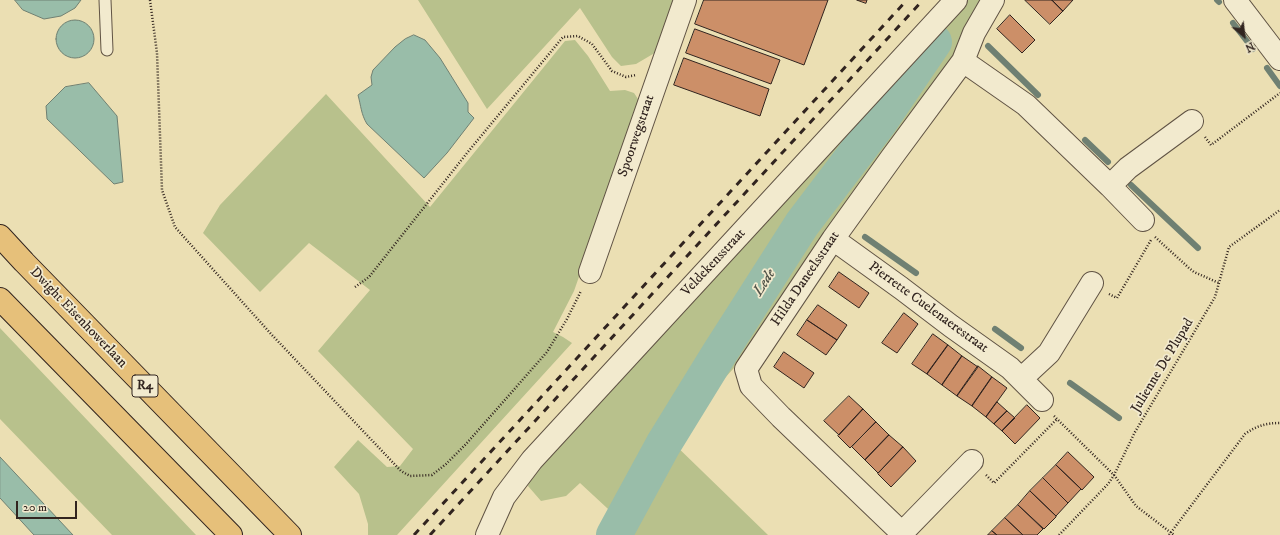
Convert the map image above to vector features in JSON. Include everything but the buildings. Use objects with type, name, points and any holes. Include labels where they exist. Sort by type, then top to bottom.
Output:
[{"type":"highway","name":"Dwight Eisenhowerlaan","points":[[0,236],[290,535]]},
{"type":"highway","points":[[0,299],[231,535]]},
{"type":"street","name":"Spoorwegstraat","points":[[590,272],[660,70],[686,0]]},
{"type":"street","name":"Veldekensstraat","points":[[487,535],[504,497],[532,460],[956,0]]},
{"type":"street","name":"Hilda Daneelsstraat","points":[[972,461],[903,534],[751,386],[746,369],[833,239],[963,61],[974,33],[993,0]]},
{"type":"street","points":[[1235,0],[1279,56]]},
{"type":"street","points":[[963,61],[1026,106],[1110,186],[1148,228]]},
{"type":"street","points":[[1110,186],[1128,168],[1192,121]]},
{"type":"street","name":"Pierrette Cuelenaerestraat","points":[[833,239],[1010,368],[1042,400]]},
{"type":"street","points":[[1021,379],[1049,353],[1092,283]]},
{"type":"lane","points":[[105,0],[107,50]]},
{"type":"path","points":[[150,0],[157,53],[162,190],[175,227],[272,335],[401,471],[410,476],[432,475],[446,464],[466,444],[547,352],[567,319],[590,272]]},
{"type":"path","points":[[355,287],[369,277],[563,37],[578,36],[592,44],[612,71],[626,77],[660,70]]},
{"type":"path","points":[[1192,121],[1211,145],[1280,93]]},
{"type":"path","name":"Julienne De Plupad","points":[[1059,535],[1108,484],[1114,475],[1135,432],[1215,296],[1229,248],[1280,210]]},
{"type":"path","points":[[1092,283],[1117,298],[1148,228],[1182,263],[1194,272],[1219,283]]},
{"type":"path","points":[[1042,400],[1047,409],[1114,475],[1136,506],[1170,534],[1174,535]]},
{"type":"path","points":[[972,461],[994,482],[1057,419]]},
{"type":"path","points":[[1170,534],[1245,434],[1263,425],[1280,423]]},
{"type":"shaded area","points":[[15,0],[81,0],[75,8],[61,16],[44,19],[23,10]]},
{"type":"shaded area","points":[[418,0],[678,0],[658,51],[636,64],[621,66],[612,57],[580,8],[487,109]]},
{"type":"shaded area","points":[[964,0],[986,0],[960,51],[744,357],[669,439],[768,535],[633,535],[634,533],[580,483],[566,496],[541,501],[528,486],[531,474]]},
{"type":"shaded area","points":[[75,20],[88,26],[94,39],[88,52],[75,58],[62,52],[56,39],[62,26]]},
{"type":"shaded area","points":[[414,35],[425,40],[440,58],[468,103],[468,112],[474,118],[447,153],[424,178],[367,124],[362,113],[358,95],[372,85],[371,77],[373,70],[395,47],[405,39]]},
{"type":"shaded area","points":[[575,40],[588,56],[610,91],[625,90],[634,93],[640,102],[574,291],[553,332],[572,343],[397,535],[368,535],[368,524],[359,494],[334,467],[358,440],[387,467],[400,466],[413,449],[318,351],[370,290],[309,243],[260,292],[203,233],[220,205],[326,94],[430,207],[565,41]]},
{"type":"shaded area","points":[[89,83],[117,116],[123,182],[114,184],[47,119],[46,106],[65,87]]},
{"type":"shaded area","points":[[0,328],[196,535],[112,535],[0,419]]},
{"type":"shaded area","points":[[0,457],[73,535],[34,535],[0,498]]},
{"type":"waterway","points":[[1233,23],[1253,49]]},
{"type":"waterway","name":"Lede","points":[[614,535],[663,445],[802,224],[881,120],[934,42]]},
{"type":"waterway","points":[[988,46],[1038,95]]},
{"type":"waterway","points":[[1267,68],[1280,86]]},
{"type":"waterway","points":[[1085,140],[1108,162]]},
{"type":"waterway","points":[[1131,185],[1198,248]]},
{"type":"waterway","points":[[865,237],[916,273]]},
{"type":"waterway","points":[[995,329],[1021,348]]},
{"type":"waterway","points":[[1070,383],[1119,418]]},
{"type":"railway","points":[[414,535],[907,0]]},
{"type":"railway","points":[[430,535],[923,0]]}]
